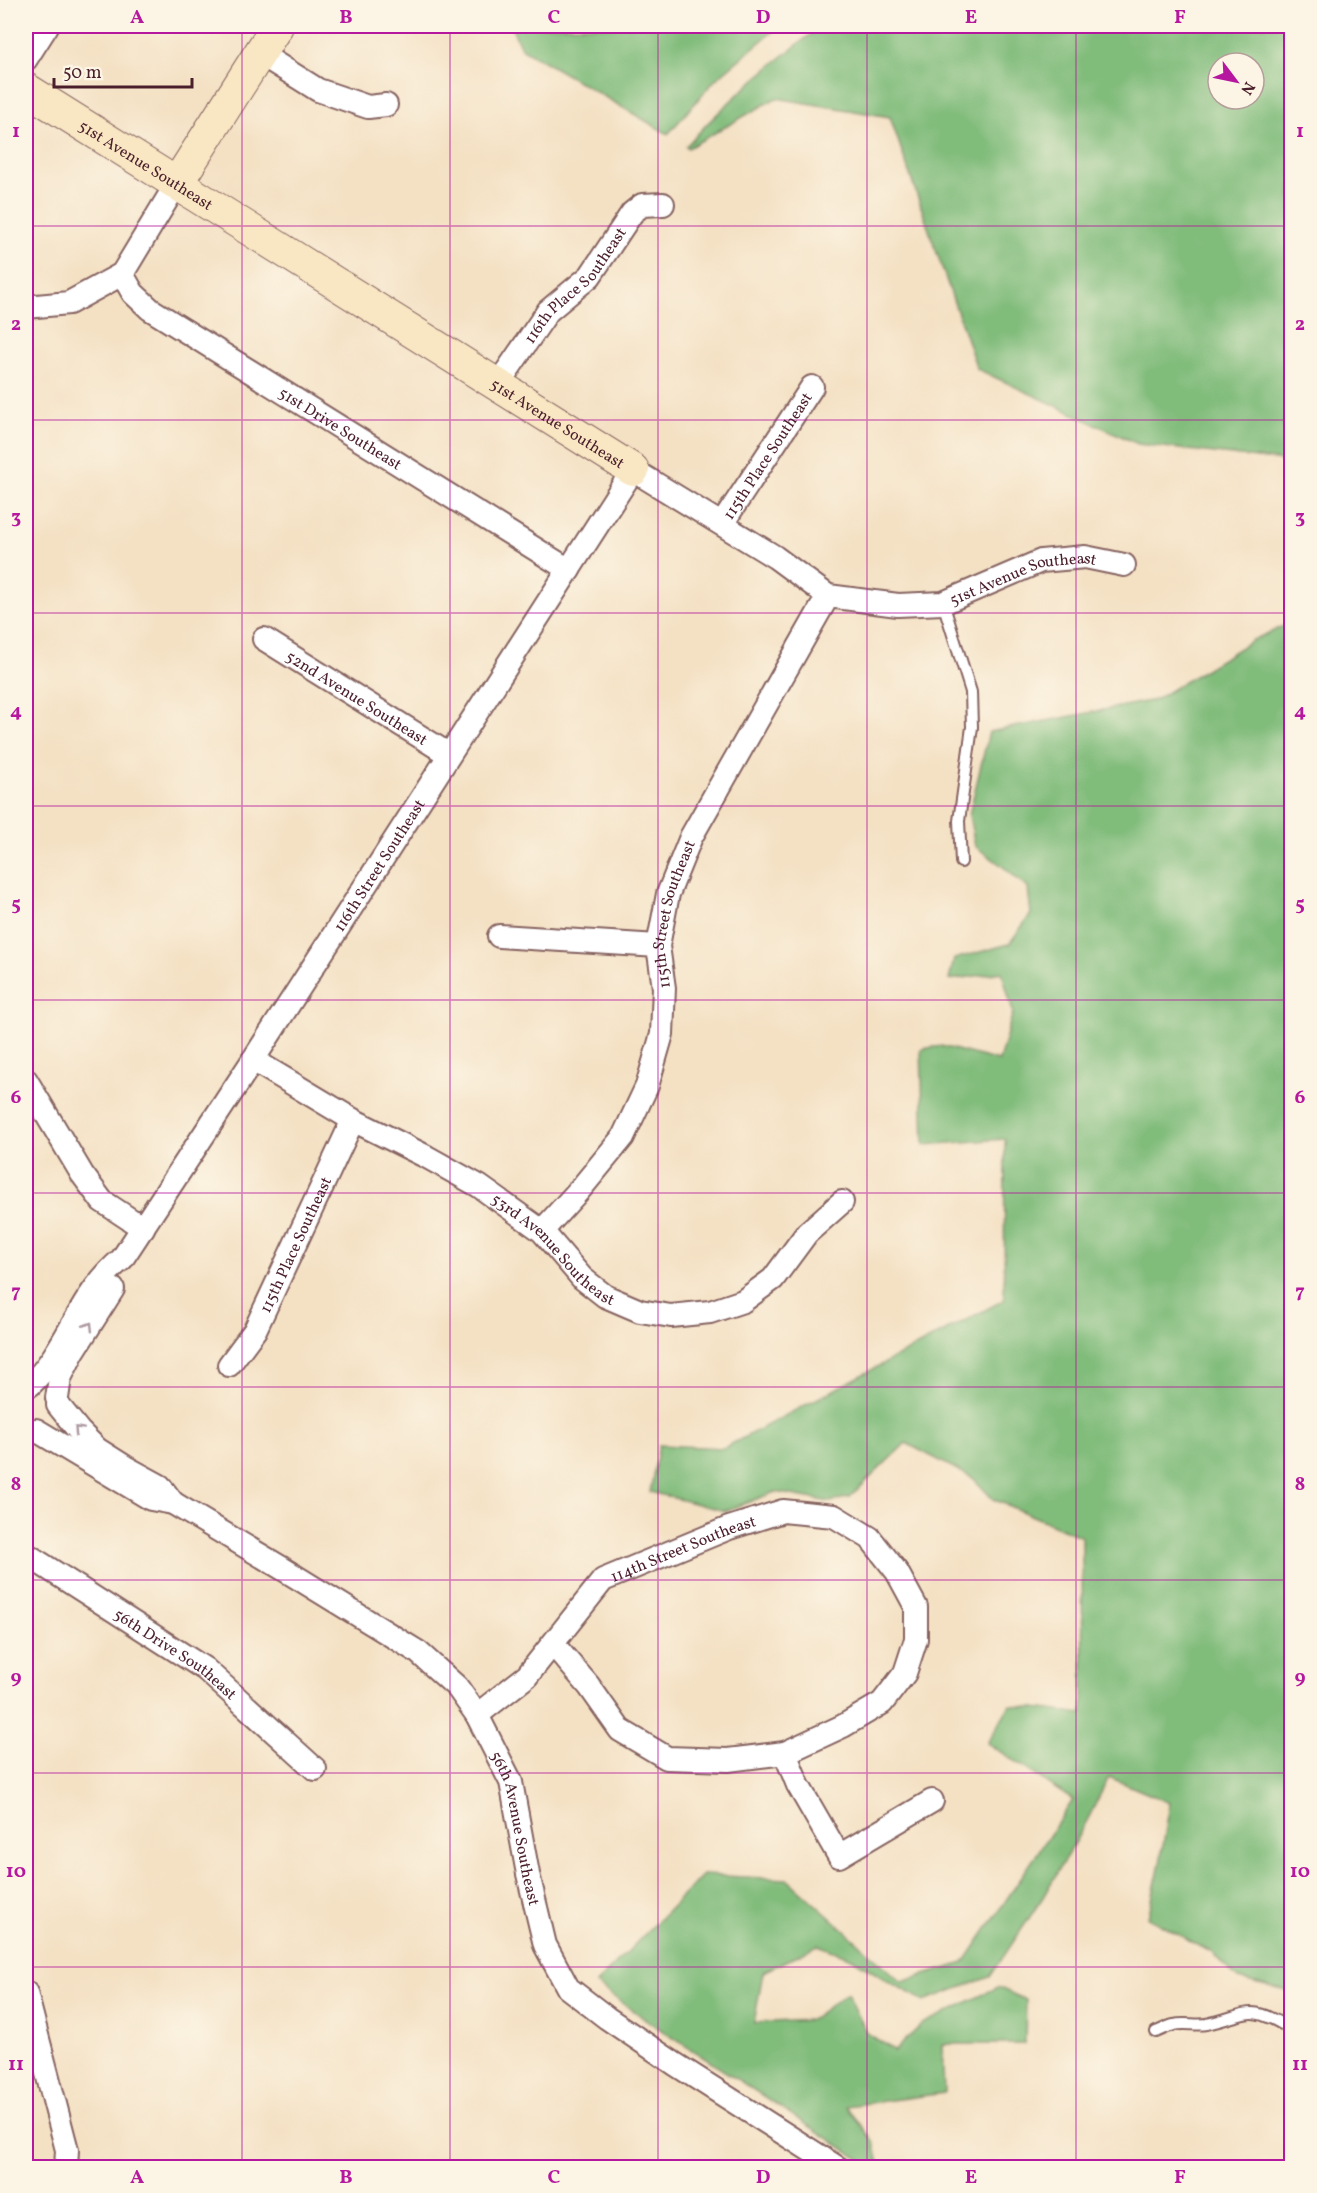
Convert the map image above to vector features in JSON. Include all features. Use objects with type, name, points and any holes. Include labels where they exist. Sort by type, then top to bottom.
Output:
[{"type":"street","points":[[26,58],[47,26]]},
{"type":"street","points":[[26,307],[69,303],[122,274],[277,26]]},
{"type":"street","points":[[259,53],[318,90],[368,107],[386,105]]},
{"type":"street","name":"51st Avenue Southeast","points":[[26,89],[775,557],[828,596],[898,605],[943,603],[1041,561],[1084,557],[1124,565]]},
{"type":"street","name":"116th Place Southeast","points":[[498,384],[548,311],[590,276],[632,213],[642,205],[663,204]]},
{"type":"street","name":"51st Drive Southeast","points":[[122,274],[133,293],[150,309],[569,570]]},
{"type":"street","name":"115th Place Southeast","points":[[722,524],[812,387]]},
{"type":"street","name":"116th Street Southeast","points":[[28,1386],[49,1365],[73,1321],[107,1271],[122,1259],[633,470]]},
{"type":"street","name":"115th Street Southeast","points":[[542,1231],[623,1137],[647,1086],[662,1034],[664,988],[658,946],[668,894],[691,837],[828,596]]},
{"type":"street","name":"52nd Avenue Southeast","points":[[264,639],[448,754]]},
{"type":"street","points":[[499,936],[658,946]]},
{"type":"street","name":"53rd Avenue Southeast","points":[[253,1060],[352,1120],[479,1186],[542,1231],[582,1278],[605,1296],[640,1311],[671,1316],[710,1312],[743,1300],[773,1279],[807,1233],[842,1202]]},
{"type":"street","points":[[26,1080],[82,1174],[102,1201],[142,1228]]},
{"type":"street","name":"115th Place Southeast","points":[[229,1365],[255,1330],[352,1120]]},
{"type":"street","name":"116th Street Southeast","points":[[29,1429],[50,1425],[58,1412],[60,1378],[73,1352],[120,1278],[122,1259]]},
{"type":"street","points":[[28,1386],[40,1384],[47,1387],[58,1401]]},
{"type":"street","name":"56th Avenue Southeast","points":[[58,1401],[79,1431],[97,1449],[160,1486],[173,1503]]},
{"type":"street","name":"56th Avenue Southeast","points":[[29,1429],[151,1499],[173,1503],[418,1652],[457,1687],[477,1715],[511,1782],[528,1874],[545,1945],[568,1988],[607,2018],[675,2064],[838,2168]]},
{"type":"street","name":"114th Street Southeast","points":[[477,1715],[527,1676],[603,1580],[729,1528],[783,1511],[834,1516],[870,1538],[897,1572],[916,1607],[916,1639],[905,1673],[882,1703],[843,1726],[785,1753]]},
{"type":"street","name":"56th Drive Southeast","points":[[26,1554],[205,1669],[315,1769]]},
{"type":"street","points":[[553,1644],[589,1686],[620,1730],[668,1758],[728,1760],[785,1753],[798,1785],[839,1856],[932,1801]]},
{"type":"street","points":[[26,1993],[68,2150],[66,2168]]},
{"type":"lane","points":[[943,603],[971,692],[972,727],[959,821],[961,862]]},
{"type":"lane","points":[[1156,2032],[1175,2024],[1205,2025],[1244,2012],[1257,2012],[1273,2018],[1292,2030]]},
{"type":"green space","points":[[511,26],[779,26],[715,80],[668,134],[521,48]]},
{"type":"green space","points":[[822,26],[1291,26],[1291,462],[1138,444],[977,369],[890,117],[776,98],[688,148],[686,146],[768,68]]},
{"type":"green space","points":[[1291,623],[1291,1997],[1287,1991],[1238,1979],[1211,1952],[1148,1918],[1170,1803],[1109,1777],[1088,1819],[1043,1897],[990,1977],[924,2001],[852,1958],[818,1945],[763,1972],[754,2023],[810,2020],[847,1993],[867,2033],[895,2051],[922,2024],[998,1987],[1026,2000],[1025,2044],[942,2044],[944,2093],[846,2106],[874,2142],[880,2167],[872,2167],[655,2026],[596,1984],[703,1875],[787,1879],[902,1982],[964,1963],[1073,1800],[987,1743],[1010,1705],[1083,1714],[1082,1537],[993,1499],[973,1478],[906,1443],[850,1497],[830,1502],[775,1492],[725,1511],[650,1492],[659,1445],[724,1448],[1004,1300],[1005,1139],[924,1145],[921,1049],[942,1046],[999,1061],[1013,1012],[1002,972],[949,980],[954,959],[1009,944],[1031,914],[1028,888],[975,846],[969,815],[989,732],[1155,700],[1253,640]]}]
